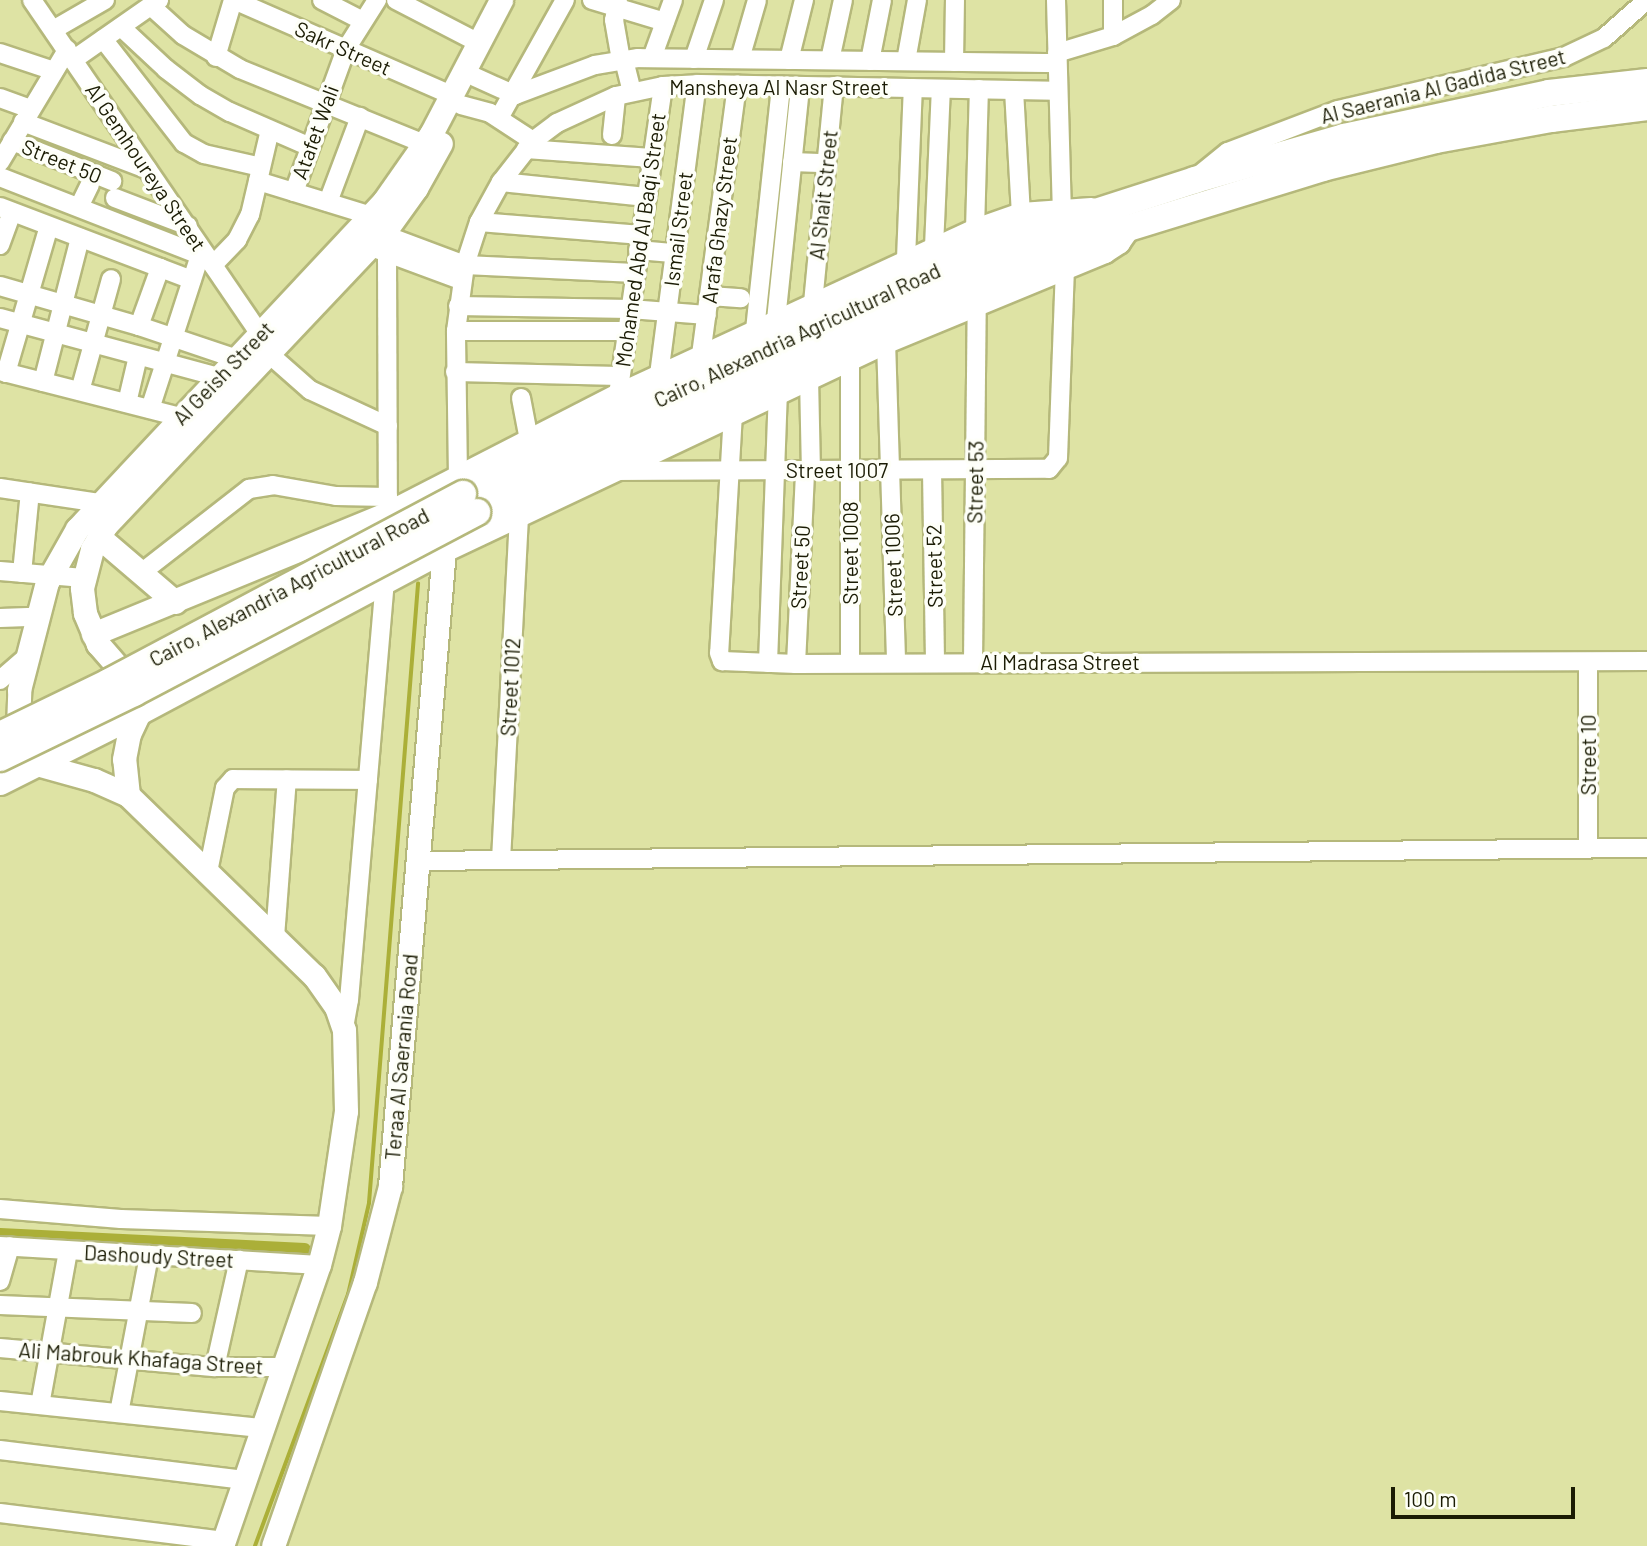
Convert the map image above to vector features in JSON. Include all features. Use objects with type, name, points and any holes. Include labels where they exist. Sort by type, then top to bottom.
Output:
[{"type":"highway","name":"Cairo, Alexandria Agricultural Road","points":[[0,735],[109,682],[597,428],[921,276],[985,250],[1195,180],[1345,137],[1549,93],[1647,82]]},
{"type":"highway","name":"Cairo, Alexandria Agricultural Road","points":[[0,758],[134,693],[466,495],[1022,262],[1300,174],[1436,140],[1551,119],[1647,107]]},
{"type":"main road","name":"Al Geish Street","points":[[470,75],[479,43],[501,0]]},
{"type":"main road","name":"Al Geish Street","points":[[139,713],[137,692],[132,683],[104,654],[93,634],[82,602],[84,578],[99,537],[264,344],[378,237],[416,188],[456,100],[516,0]]},
{"type":"main road","name":"Al Geish Street","points":[[378,237],[425,144],[456,100]]},
{"type":"main road","points":[[93,634],[175,602],[388,505],[466,495],[529,440],[619,385],[659,375],[905,259],[1021,214],[1062,209],[1105,209]]},
{"type":"main road","points":[[0,783],[40,765],[444,550],[886,341],[1112,247],[1129,226]]},
{"type":"main road","name":"Al Geish Street","points":[[40,765],[28,753],[20,737],[17,718],[6,690],[28,656],[35,617],[50,575],[77,529],[99,503],[237,359],[264,344]]},
{"type":"main road","points":[[99,537],[175,602]]},
{"type":"main road","name":"Teraa Al Saerania Road","points":[[273,1546],[365,1282],[384,1216],[394,1150],[444,550]]},
{"type":"main road","points":[[128,795],[124,759],[139,713]]},
{"type":"main road","points":[[40,765],[94,780],[128,795],[275,937],[325,990],[335,1006],[344,1030],[346,1082],[343,1141],[329,1226],[319,1265],[223,1543]]},
{"type":"street","name":"Al Gemhoureya Street","points":[[32,0],[188,226],[264,344],[310,390],[388,426]]},
{"type":"street","points":[[53,30],[105,0]]},
{"type":"street","points":[[216,57],[234,0]]},
{"type":"street","name":"Sakr Street","points":[[234,0],[499,118],[529,145]]},
{"type":"street","points":[[321,0],[363,21]]},
{"type":"street","name":"Atafet Wali","points":[[294,192],[345,49],[377,0]]},
{"type":"street","points":[[396,0],[479,43]]},
{"type":"street","points":[[499,118],[565,0]]},
{"type":"street","points":[[592,0],[617,4],[665,22]]},
{"type":"street","name":"Mohamed Abd Al Baqi Street","points":[[619,385],[652,158],[660,86],[657,59],[673,0]]},
{"type":"street","points":[[694,59],[714,0]]},
{"type":"street","points":[[740,60],[757,0]]},
{"type":"street","points":[[789,60],[804,0]]},
{"type":"street","points":[[830,60],[843,0]]},
{"type":"street","points":[[870,61],[882,0]]},
{"type":"street","points":[[906,61],[917,0]]},
{"type":"street","points":[[954,62],[955,0]]},
{"type":"street","points":[[1056,0],[1062,209]]},
{"type":"street","points":[[1113,0],[1113,36]]},
{"type":"street","name":"Mansheya Al Nasr Street","points":[[512,95],[595,65],[622,60],[954,62],[1057,58],[1113,36],[1152,7],[1171,0]]},
{"type":"street","name":"Al Saerania Al Gadida Street","points":[[1195,180],[1228,152],[1338,110],[1564,57],[1604,38],[1647,0]]},
{"type":"street","points":[[5,149],[54,71],[70,55],[103,39],[155,3],[183,35],[216,57],[425,144]]},
{"type":"street","points":[[612,135],[624,94],[622,60],[614,20],[617,4]]},
{"type":"street","points":[[121,27],[166,69],[200,95],[310,147]]},
{"type":"street","points":[[103,39],[190,147],[260,174],[294,192],[328,202],[378,237],[463,273],[635,273]]},
{"type":"street","points":[[0,53],[54,71]]},
{"type":"street","points":[[470,75],[512,95]]},
{"type":"street","name":"Ismail Street","points":[[659,375],[697,84]]},
{"type":"street","name":"Mansheya Al Nasr Street","points":[[466,495],[455,372],[458,306],[463,273],[479,222],[501,182],[529,145],[576,113],[624,94],[660,86],[737,84],[1058,91]]},
{"type":"street","name":"Arafa Ghazy Street","points":[[701,355],[737,84]]},
{"type":"street","points":[[755,330],[781,85]]},
{"type":"street","points":[[776,320],[800,86]]},
{"type":"street","name":"Al Shait Street","points":[[813,303],[834,86]]},
{"type":"street","points":[[905,259],[913,88]]},
{"type":"street","points":[[934,247],[941,89]]},
{"type":"street","points":[[975,230],[979,89]]},
{"type":"street","points":[[1014,90],[1021,214]]},
{"type":"street","points":[[0,98],[27,116],[147,169]]},
{"type":"street","points":[[328,202],[360,117]]},
{"type":"street","points":[[150,409],[192,280],[207,259],[244,228],[270,130]]},
{"type":"street","points":[[529,145],[652,158]]},
{"type":"street","name":"Street 50","points":[[5,149],[114,189],[188,226]]},
{"type":"street","points":[[792,162],[826,163]]},
{"type":"street","points":[[0,177],[207,259]]},
{"type":"street","points":[[501,182],[646,197]]},
{"type":"street","points":[[79,208],[90,184]]},
{"type":"street","points":[[0,245],[6,209],[192,280]]},
{"type":"street","points":[[479,222],[639,242],[675,253]]},
{"type":"street","points":[[49,226],[21,323],[3,372],[181,417]]},
{"type":"street","points":[[43,382],[80,237]]},
{"type":"street","points":[[141,573],[248,489],[273,485],[388,505],[388,426],[378,237]]},
{"type":"street","name":"Street 1007","points":[[610,471],[1049,469],[1058,458],[1065,267]]},
{"type":"street","points":[[139,326],[160,268]]},
{"type":"street","points":[[80,391],[111,279]]},
{"type":"street","points":[[0,286],[139,326],[237,359]]},
{"type":"street","points":[[710,296],[741,298]]},
{"type":"street","name":"Street 53","points":[[973,663],[977,303]]},
{"type":"street","points":[[458,306],[629,309],[707,315]]},
{"type":"street","points":[[0,318],[219,377]]},
{"type":"street","points":[[456,331],[626,331]]},
{"type":"street","name":"Street 1006","points":[[886,341],[896,663]]},
{"type":"street","points":[[127,403],[138,356]]},
{"type":"street","name":"Street 1008","points":[[850,358],[850,663]]},
{"type":"street","points":[[455,372],[619,385]]},
{"type":"street","name":"Street 50","points":[[796,664],[808,470],[809,377]]},
{"type":"street","points":[[768,663],[778,392]]},
{"type":"street","points":[[521,398],[529,440]]},
{"type":"street","name":"Al Madrasa Street","points":[[733,413],[719,658],[722,661],[796,664],[1647,661]]},
{"type":"street","name":"Street 52","points":[[932,470],[935,663]]},
{"type":"street","points":[[0,488],[99,503]]},
{"type":"street","points":[[22,573],[30,492]]},
{"type":"street","name":"Street 1012","points":[[501,860],[519,514]]},
{"type":"street","points":[[0,571],[84,578]]},
{"type":"street","points":[[344,1030],[349,1000],[385,582]]},
{"type":"street","points":[[0,618],[35,617]]},
{"type":"street","name":"Street 10","points":[[1588,662],[1588,848]]},
{"type":"street","points":[[208,872],[228,784],[236,778],[368,780]]},
{"type":"street","points":[[275,937],[287,779]]},
{"type":"street","points":[[418,861],[1647,848]]},
{"type":"street","points":[[0,1209],[121,1219],[329,1226]]},
{"type":"street","points":[[0,1281],[5,1246]]},
{"type":"street","name":"Dashoudy Street","points":[[5,1246],[319,1265]]},
{"type":"street","points":[[40,1405],[68,1251]]},
{"type":"street","points":[[119,1413],[141,1311],[149,1255]]},
{"type":"street","points":[[215,1367],[239,1260]]},
{"type":"street","points":[[0,1305],[59,1310],[192,1313]]},
{"type":"street","name":"Ali Mabrouk Khafaga Street","points":[[0,1348],[215,1367],[282,1367]]},
{"type":"street","points":[[0,1401],[261,1428]]},
{"type":"street","points":[[0,1450],[244,1480]]},
{"type":"street","points":[[0,1513],[223,1543]]},
{"type":"waterway","points":[[255,1546],[348,1295],[369,1203],[418,584]]},
{"type":"waterway","points":[[0,1234],[305,1249]]}]
